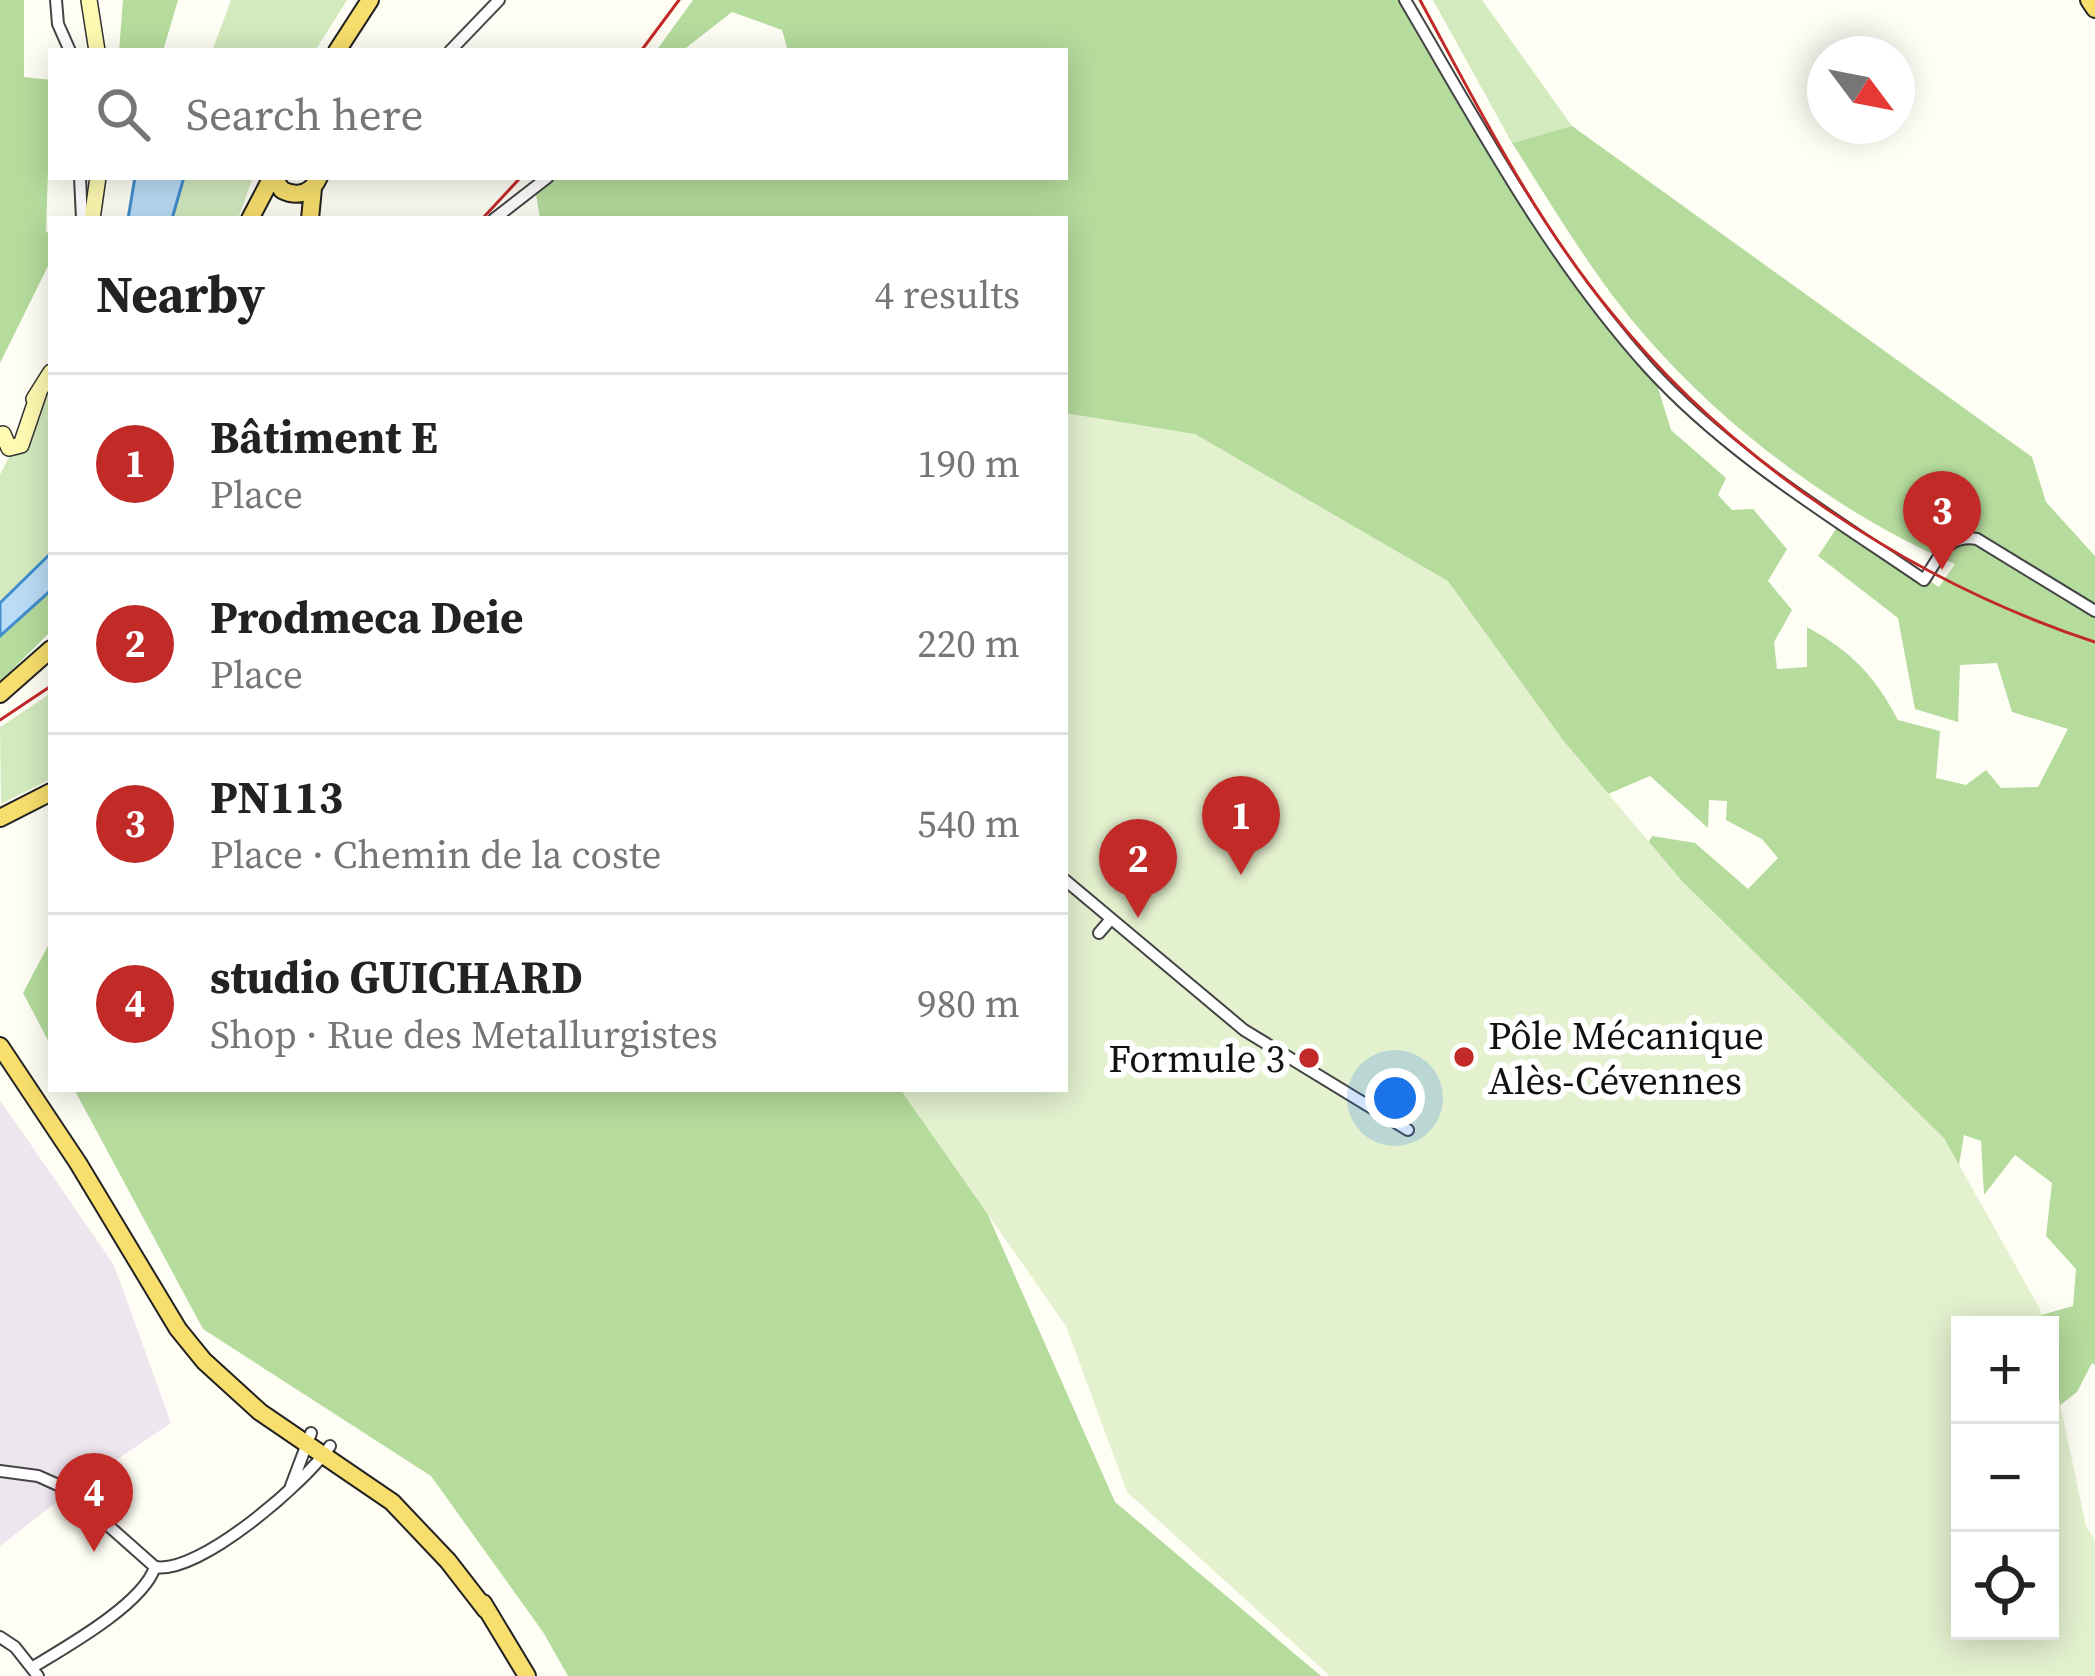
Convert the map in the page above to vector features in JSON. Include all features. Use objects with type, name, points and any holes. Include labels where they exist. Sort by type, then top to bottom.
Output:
[{"type":"main road","points":[[89,0],[97,48]]},
{"type":"main road","points":[[342,48],[371,0]]},
{"type":"main road","points":[[2089,0],[2095,9]]},
{"type":"main road","points":[[92,216],[98,180]]},
{"type":"main road","points":[[252,216],[271,180]]},
{"type":"main road","points":[[276,180],[305,216]]},
{"type":"main road","points":[[263,216],[289,193],[320,181]]},
{"type":"main road","points":[[308,216],[320,181]]},
{"type":"main road","points":[[8,437],[48,377]]},
{"type":"main road","points":[[0,694],[48,652]]},
{"type":"main road","points":[[0,818],[48,794]]},
{"type":"main road","points":[[0,1046],[170,1311],[230,1377],[414,1509],[454,1557],[527,1676]]},
{"type":"street","points":[[56,0],[58,24],[69,48]]},
{"type":"street","points":[[453,48],[499,0]]},
{"type":"street","points":[[1406,0],[1564,264],[1650,369],[1693,411],[1773,477],[1924,580],[1949,542],[1977,539],[2095,611]]},
{"type":"street","points":[[80,180],[82,216]]},
{"type":"street","points":[[498,216],[544,180]]},
{"type":"street","points":[[1068,882],[1244,1030],[1408,1130]]},
{"type":"street","points":[[1099,933],[1112,919]]},
{"type":"street","points":[[0,1471],[38,1476],[68,1489],[155,1567],[184,1563],[280,1502],[309,1438]]},
{"type":"street","points":[[290,1486],[328,1450]]},
{"type":"street","points":[[0,1636],[36,1672],[136,1593],[155,1567]]},
{"type":"shaded area","points":[[0,1100],[114,1265],[171,1423],[0,1546]]},
{"type":"green space","points":[[0,0],[24,0],[24,77],[48,80],[48,266],[0,363]]},
{"type":"green space","points":[[123,0],[178,0],[164,48],[119,48]]},
{"type":"green space","points":[[231,0],[347,0],[317,48],[213,48]]},
{"type":"green space","points":[[693,0],[1411,0],[1539,227],[1658,388],[1671,430],[1726,478],[1718,495],[1732,510],[1753,509],[1787,549],[1768,581],[1792,610],[1774,642],[1777,669],[1807,667],[1807,627],[1837,646],[1871,677],[1898,720],[1940,731],[1936,778],[1966,785],[1986,770],[2001,788],[2038,787],[2068,729],[2012,712],[1997,663],[1960,665],[1958,722],[1915,709],[1898,618],[1818,556],[1840,523],[1939,587],[1955,564],[1807,481],[1716,407],[1636,325],[1602,281],[1512,143],[1572,126],[2032,457],[2046,502],[2095,556],[2095,1365],[2092,1363],[2077,1392],[2059,1406],[2059,1316],[2038,1316],[2073,1306],[2076,1269],[2046,1236],[2052,1183],[2015,1155],[1984,1195],[1981,1141],[1964,1135],[1958,1171],[1645,849],[1652,836],[1695,843],[1748,889],[1778,858],[1762,839],[1726,820],[1727,801],[1709,800],[1708,828],[1650,776],[1601,797],[1068,600],[1068,216],[540,216],[536,194],[553,180],[1068,180],[1068,48],[787,48],[782,30],[732,12],[686,48],[658,48]]},
{"type":"green space","points":[[1433,0],[1482,0],[1572,126],[1512,143]]},
{"type":"green space","points":[[183,180],[252,180],[239,216],[173,216]]},
{"type":"green space","points":[[48,390],[48,556],[0,603],[0,475],[9,457],[27,447],[31,425]]},
{"type":"green space","name":"Pôle Mécanique Alès-Cévennes","points":[[1068,413],[1195,434],[1448,581],[1563,740],[1683,882],[1944,1138],[2041,1316],[1951,1316],[1951,1640],[2059,1640],[2059,1399],[2086,1526],[2095,1540],[2095,1676],[1330,1676],[1127,1492],[1066,1326],[902,1092],[1068,1092]]},
{"type":"green space","points":[[48,578],[48,634],[0,682],[0,634]]},
{"type":"green space","points":[[48,695],[48,780],[1,804],[0,727]]},
{"type":"green space","points":[[48,946],[48,1040],[23,993]]},
{"type":"green space","points":[[76,1092],[921,1092],[988,1215],[1115,1502],[1321,1676],[568,1676],[543,1632],[431,1476],[203,1329]]},
{"type":"water","points":[[134,180],[183,180],[173,216],[128,216]]},
{"type":"water","points":[[48,556],[48,593],[0,636],[0,603]]},
{"type":"railway","points":[[643,48],[679,0]]},
{"type":"railway","points":[[1420,0],[1556,238],[1610,311],[1711,418],[1829,511],[1893,551],[2027,617],[2095,642]]},
{"type":"railway","points":[[485,216],[518,180]]},
{"type":"railway","points":[[0,720],[48,688]]},
{"type":"place","name":"PN113","points":[[1942,570]]},
{"type":"place","name":"Bâtiment E","points":[[1241,875]]},
{"type":"place","name":"Prodmeca Deie","points":[[1138,918]]},
{"type":"place","name":"Pôle Mécanique Alès-Cévennes","points":[[1464,1057]]},
{"type":"place","name":"Formule 3","points":[[1309,1058]]},
{"type":"place","name":"studio GUICHARD","points":[[94,1552]]}]
